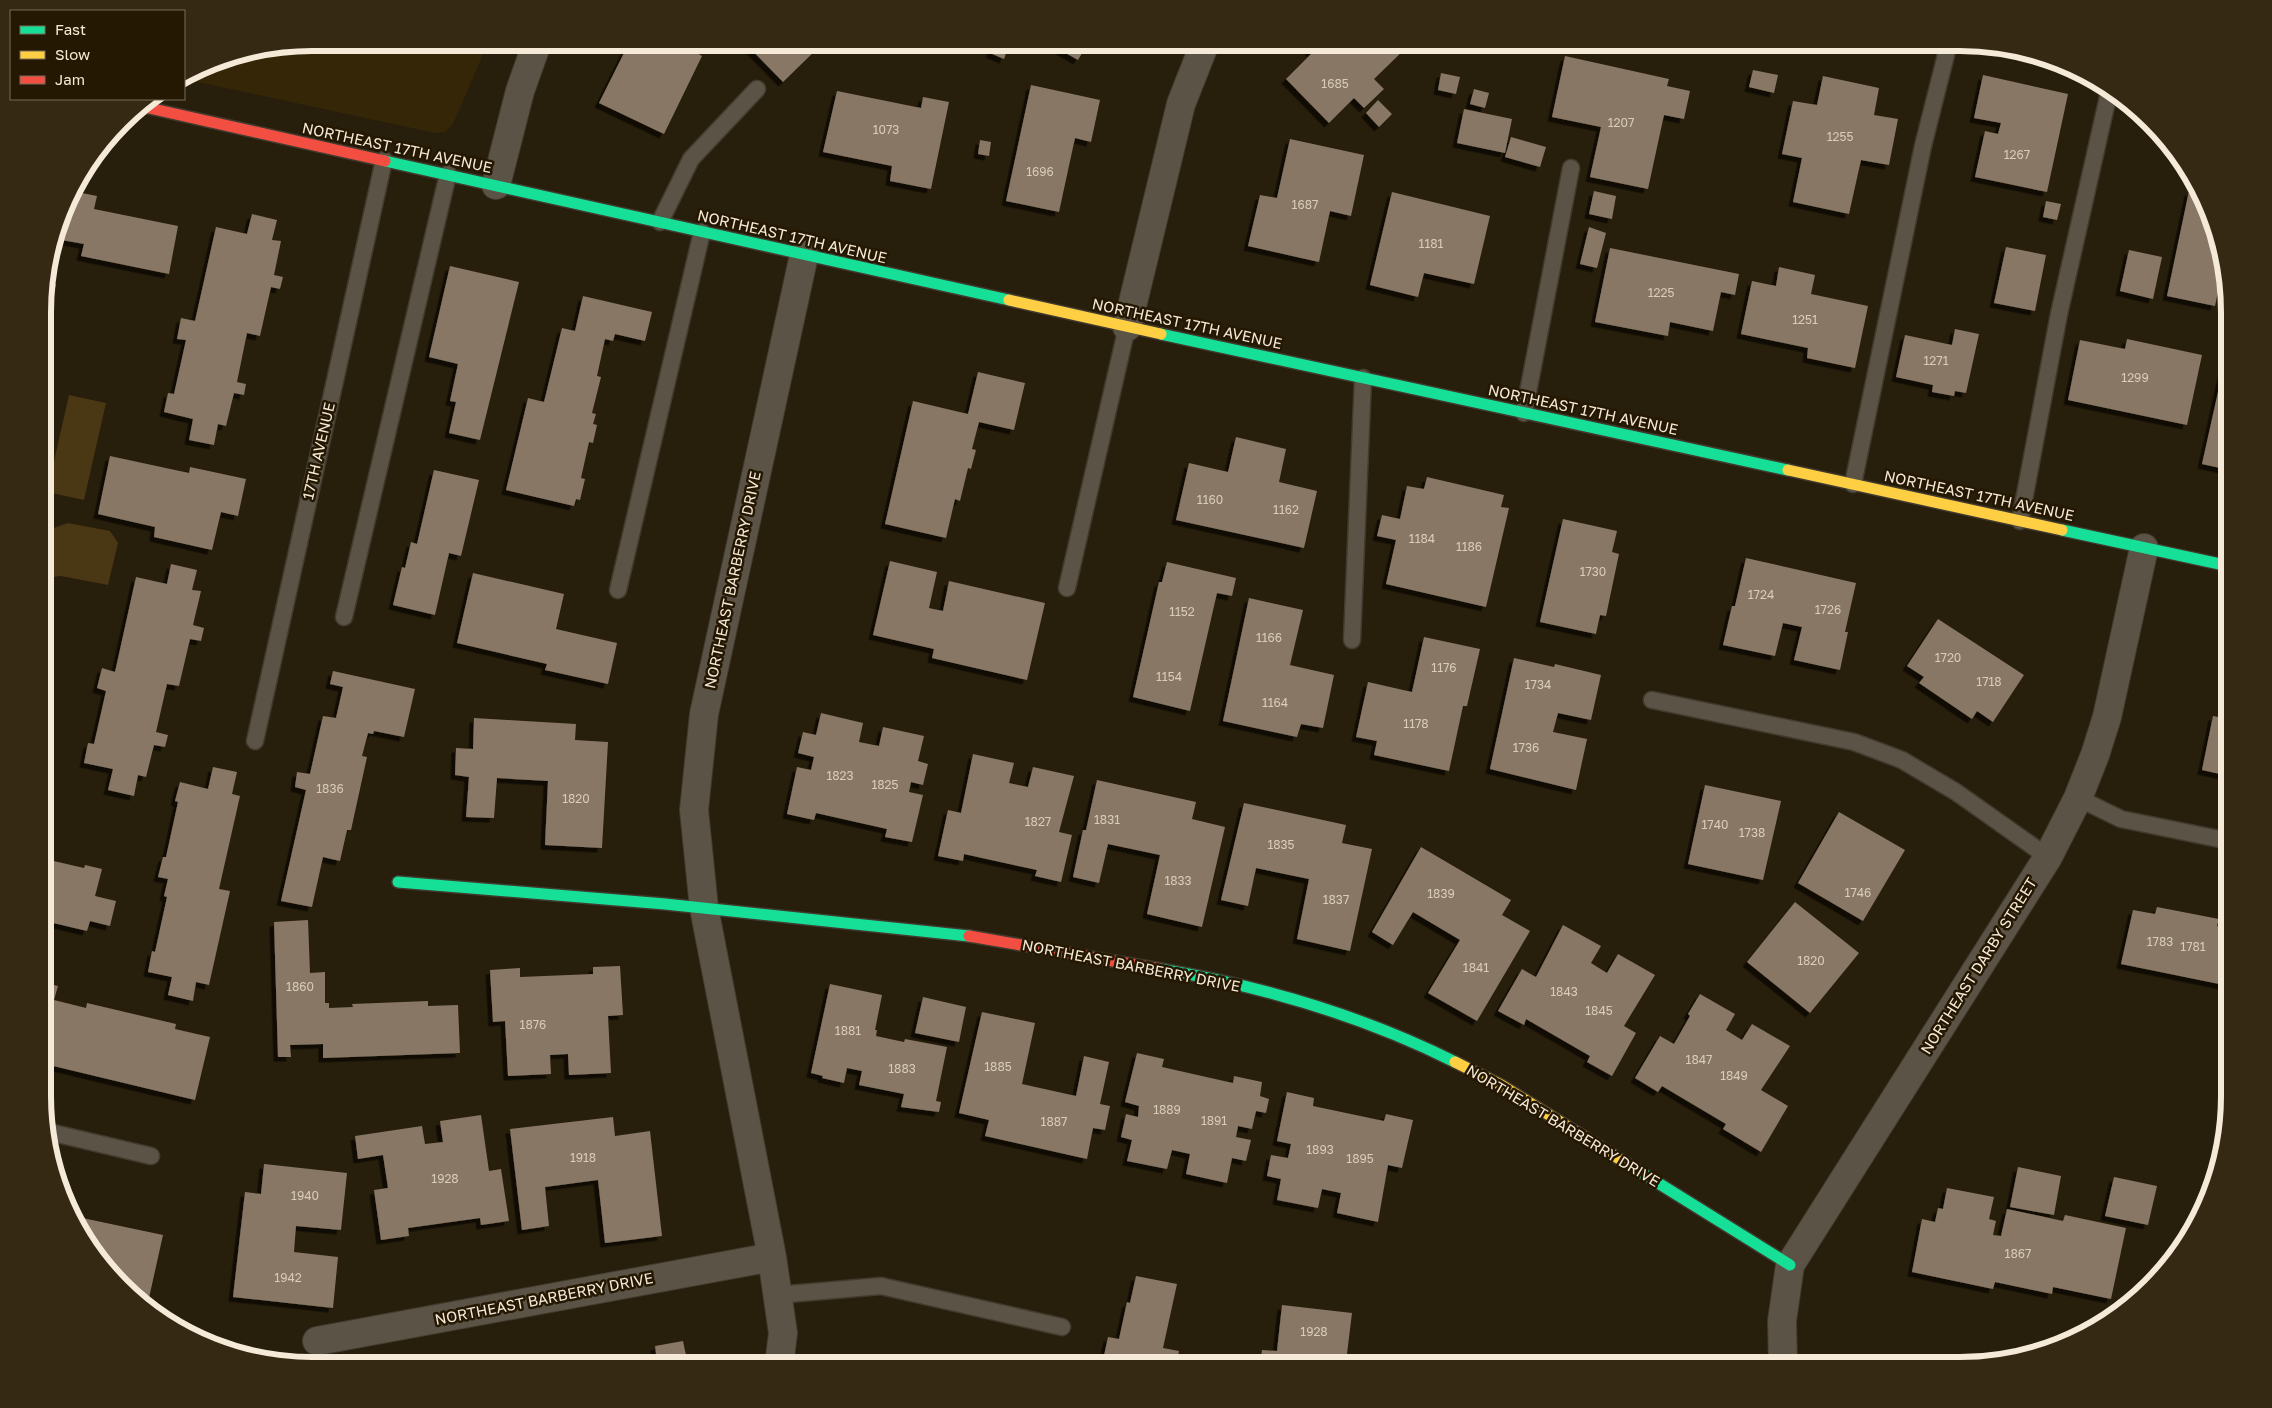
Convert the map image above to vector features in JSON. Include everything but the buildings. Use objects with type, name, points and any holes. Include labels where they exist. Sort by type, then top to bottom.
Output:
[{"type":"street","points":[[496,185],[520,91],[535,51]]},
{"type":"street","points":[[1128,327],[1181,104],[1202,51]]},
{"type":"street","name":"NORTHEAST 17TH AVENUE","points":[[149,108],[1128,327],[2221,564]]},
{"type":"street","name":"NORTHEAST BARBERRY DRIVE","points":[[780,1357],[783,1333],[772,1257],[704,908],[694,810],[704,714],[804,255]]},
{"type":"street","name":"NORTHEAST DARBY STREET","points":[[1784,1357],[1782,1321],[1790,1265],[2048,857],[2078,798],[2095,755],[2107,716],[2144,548]]},
{"type":"street","name":"NORTHEAST BARBERRY DRIVE","points":[[398,882],[704,908],[965,935],[1215,978],[1340,1014],[1425,1047],[1501,1086],[1790,1265]]},
{"type":"street","name":"NORTHEAST BARBERRY DRIVE","points":[[317,1341],[772,1257]]},
{"type":"lane","points":[[1853,484],[1922,146],[1947,51]]},
{"type":"lane","points":[[660,222],[691,159],[757,88]]},
{"type":"lane","points":[[2020,521],[2059,314],[2108,97]]},
{"type":"lane","name":"17TH AVENUE","points":[[255,741],[384,160]]},
{"type":"lane","points":[[1524,413],[1571,168]]},
{"type":"lane","points":[[344,616],[448,174]]},
{"type":"lane","points":[[618,590],[702,232]]},
{"type":"lane","points":[[1067,588],[1128,327]]},
{"type":"lane","points":[[1352,640],[1363,378]]},
{"type":"lane","points":[[1652,700],[1854,742],[1902,760],[1956,792],[2048,857]]},
{"type":"lane","points":[[2078,798],[2121,819],[2221,839]]},
{"type":"lane","points":[[54,1133],[152,1156]]},
{"type":"lane","points":[[777,1295],[881,1286],[1062,1327]]},
{"type":"shaded area","points":[[312,51],[485,51],[453,124],[445,132],[435,133],[192,81],[228,65],[278,53]]},
{"type":"shaded area","points":[[69,395],[106,403],[84,500],[51,493],[51,474]]},
{"type":"shaded area","points":[[68,523],[110,531],[118,543],[108,585],[61,576],[51,577],[51,529]]},
{"type":"traffic: fast","points":[[385,161],[1009,300]]},
{"type":"traffic: fast","points":[[1161,334],[1788,470]]},
{"type":"traffic: fast","points":[[2062,530],[2221,564]]},
{"type":"traffic: fast","points":[[398,882],[665,904],[969,936]]},
{"type":"traffic: fast","points":[[1160,969],[1236,984],[1311,1005],[1384,1030],[1455,1062]]},
{"type":"traffic: fast","points":[[1626,1163],[1790,1265]]},
{"type":"traffic: slow","points":[[1009,300],[1161,334]]},
{"type":"traffic: slow","points":[[1788,470],[2062,530]]},
{"type":"traffic: slow","points":[[1455,1062],[1501,1085],[1626,1163]]},
{"type":"traffic: jam","points":[[149,108],[385,161]]},
{"type":"traffic: jam","points":[[969,936],[1160,969]]}]
